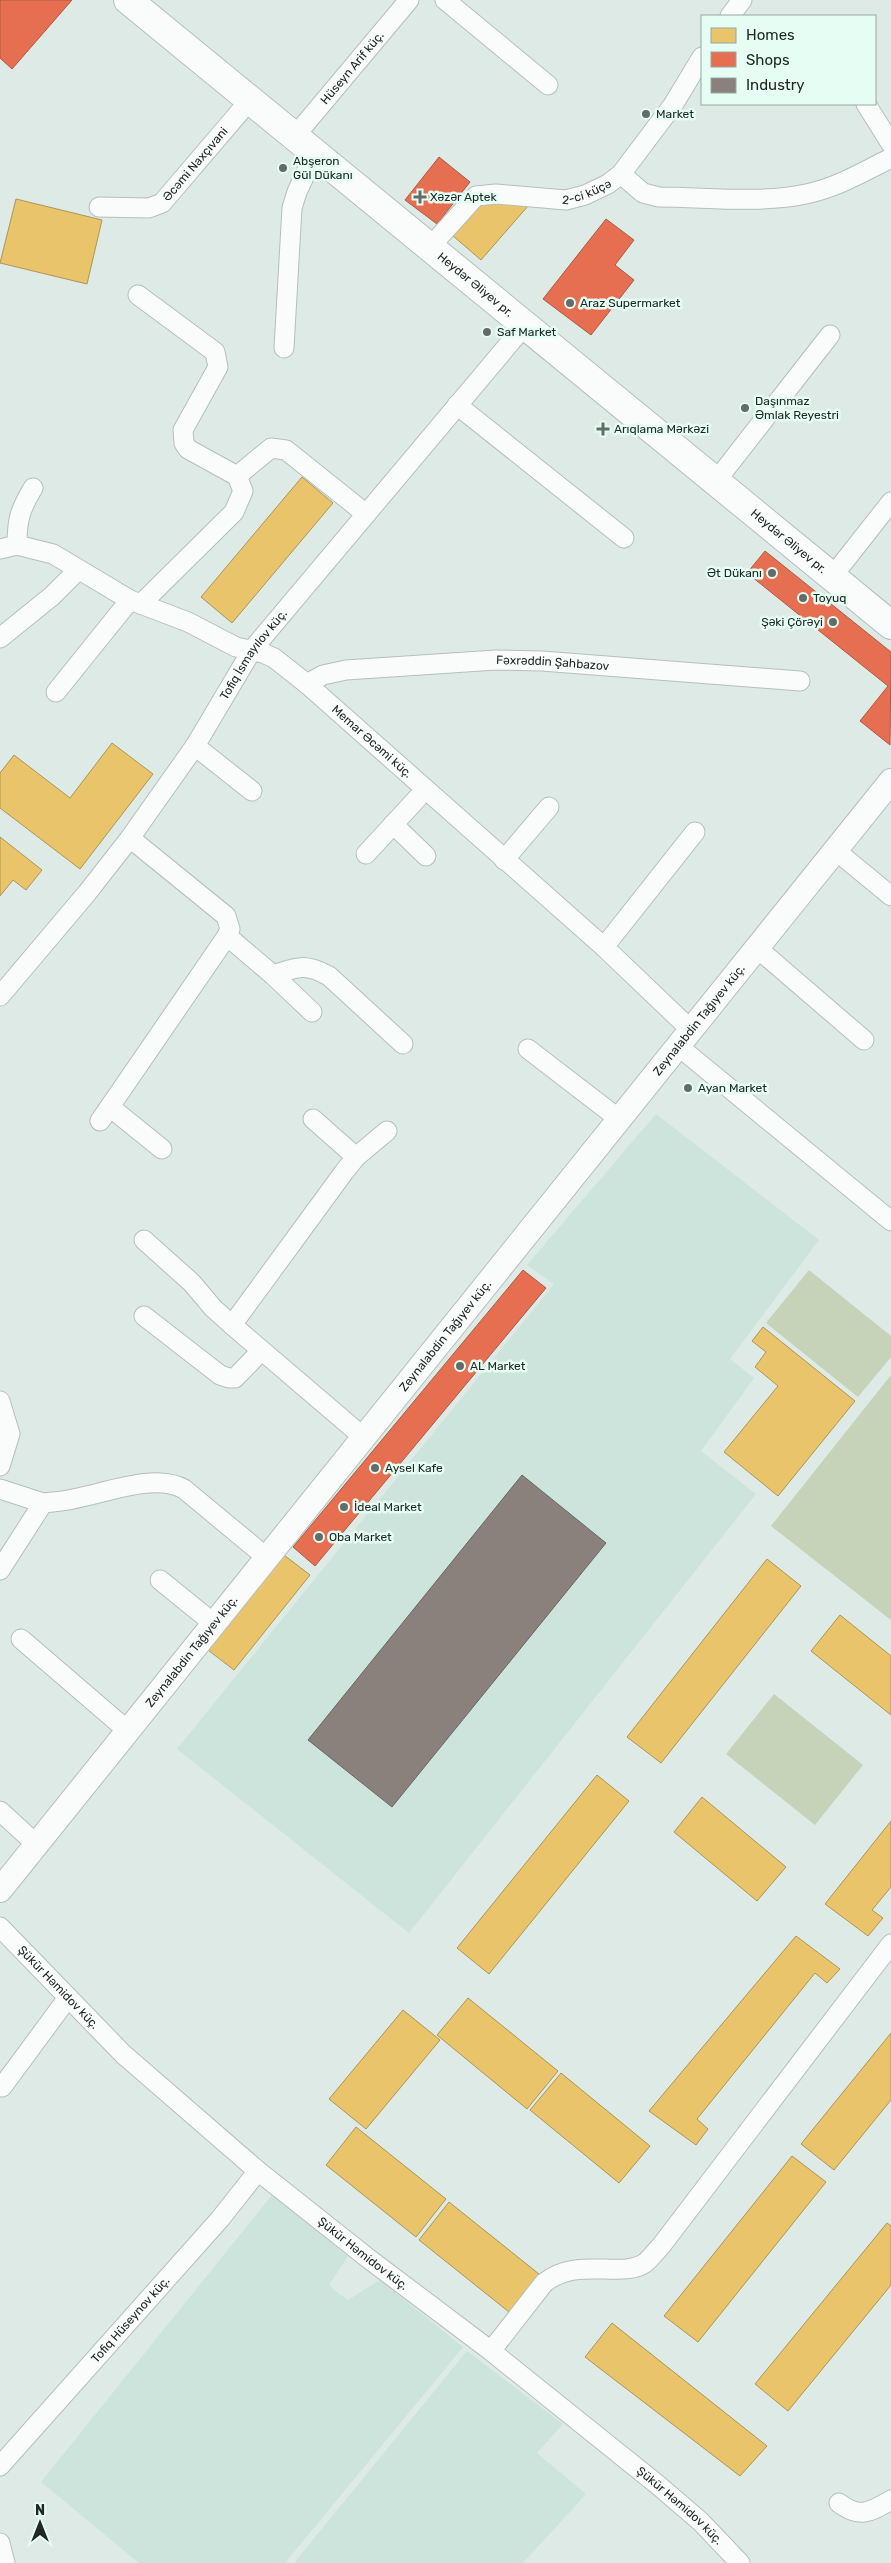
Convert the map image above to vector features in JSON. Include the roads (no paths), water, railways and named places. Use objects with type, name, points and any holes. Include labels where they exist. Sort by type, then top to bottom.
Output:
[{"type":"main road","name":"Heydər Əliyev pr.","points":[[128,0],[891,625]]},
{"type":"street","name":"Hüseyn Arif küç.","points":[[294,136],[409,0]]},
{"type":"street","points":[[445,0],[548,84]]},
{"type":"street","points":[[731,15],[742,0]]},
{"type":"street","name":"2-ci küçə","points":[[430,247],[476,196],[496,194],[566,200],[585,196],[621,174],[673,105],[701,59]]},
{"type":"street","name":"Əcəmi Naxçıvani","points":[[99,207],[149,208],[162,203],[250,100]]},
{"type":"street","points":[[867,105],[891,144]]},
{"type":"street","points":[[284,348],[292,208],[296,192],[315,153]]},
{"type":"street","points":[[621,174],[643,193],[659,197],[772,198],[806,194],[834,186],[891,158]]},
{"type":"street","points":[[56,692],[135,602],[234,512],[242,491],[237,476],[188,450],[182,436],[183,430],[218,367],[215,352],[138,295]]},
{"type":"street","name":"Tofiq İsmayılov küç.","points":[[0,996],[87,893],[130,838],[195,746],[252,650],[525,325]]},
{"type":"street","points":[[716,481],[830,335]]},
{"type":"street","points":[[457,405],[624,538]]},
{"type":"street","points":[[237,476],[270,448],[286,450],[366,514]]},
{"type":"street","points":[[8,547],[20,511],[33,488]]},
{"type":"street","points":[[832,577],[891,502]]},
{"type":"street","name":"Memar Əcəmi küç.","points":[[8,547],[53,554],[135,602],[188,622],[218,639],[274,658],[307,684],[604,947],[684,1037],[891,1221]]},
{"type":"street","points":[[0,638],[52,596],[78,570]]},
{"type":"street","name":"Fəxrəddin Şahbazov","points":[[307,684],[323,675],[346,670],[496,660],[542,661],[800,681]]},
{"type":"street","points":[[195,746],[252,791]]},
{"type":"street","name":"Zeynalabdin Tağıyev küç.","points":[[0,1890],[362,1436],[891,781]]},
{"type":"street","points":[[366,854],[425,790]]},
{"type":"street","points":[[504,860],[549,807]]},
{"type":"street","points":[[393,824],[426,856]]},
{"type":"street","points":[[604,947],[695,832]]},
{"type":"street","points":[[130,838],[226,916],[230,929],[105,1114],[162,1149]]},
{"type":"street","points":[[835,850],[891,896]]},
{"type":"street","points":[[227,936],[273,975],[312,1012]]},
{"type":"street","points":[[757,948],[864,1040]]},
{"type":"street","points":[[273,975],[302,966],[315,968],[329,976],[403,1044]]},
{"type":"street","points":[[528,1049],[619,1119]]},
{"type":"street","points":[[313,1119],[356,1157]]},
{"type":"street","points":[[232,1325],[306,1221],[356,1157],[387,1131]]},
{"type":"street","points":[[144,1240],[192,1283],[213,1308],[362,1436]]},
{"type":"street","points":[[144,1316],[220,1375],[229,1378],[235,1378],[261,1350]]},
{"type":"street","points":[[0,1401],[10,1434],[0,1466]]},
{"type":"street","points":[[0,1489],[43,1503],[64,1502],[156,1482],[173,1483],[184,1489],[266,1557]]},
{"type":"street","points":[[0,1570],[43,1503]]},
{"type":"street","points":[[160,1580],[213,1623]]},
{"type":"street","points":[[21,1639],[128,1731]]},
{"type":"street","points":[[0,1811],[37,1845]]},
{"type":"street","name":"Şükür Həmidov küç.","points":[[0,1927],[67,1999],[130,2061],[258,2172],[491,2352],[658,2485],[701,2522],[740,2563]]},
{"type":"street","points":[[491,2352],[544,2283],[552,2276],[567,2270],[632,2268],[644,2263],[661,2246],[891,1944]]},
{"type":"street","points":[[2,2087],[67,1999]]},
{"type":"street","name":"Tofiq Hüseynov küç.","points":[[0,2466],[220,2219],[258,2172]]},
{"type":"street","points":[[839,2503],[849,2511],[863,2513],[891,2500]]},
{"type":"street","points":[[0,2543],[6,2563]]},
{"type":"place","name":"Market","points":[[646,114]]},
{"type":"place","name":"Abşeron Gül Dükanı","points":[[283,168]]},
{"type":"place","name":"Xəzər Aptek","points":[[420,197]]},
{"type":"place","name":"Araz Supermarket","points":[[570,303]]},
{"type":"place","name":"Saf Market","points":[[487,332]]},
{"type":"place","name":"Daşınmaz Əmlak Reyestri","points":[[745,408]]},
{"type":"place","name":"Arıqlama Mərkəzi","points":[[603,429]]},
{"type":"place","name":"Ət Dükanı","points":[[772,573]]},
{"type":"place","name":"Toyuq","points":[[803,598]]},
{"type":"place","name":"Şəki Çörəyi","points":[[833,622]]},
{"type":"place","name":"Ayan Market","points":[[688,1088]]},
{"type":"place","name":"AL Market","points":[[460,1366]]},
{"type":"place","name":"Aysel Kafe","points":[[375,1468]]},
{"type":"place","name":"İdeal Market","points":[[344,1507]]},
{"type":"place","name":"Oba Market","points":[[319,1537]]}]
